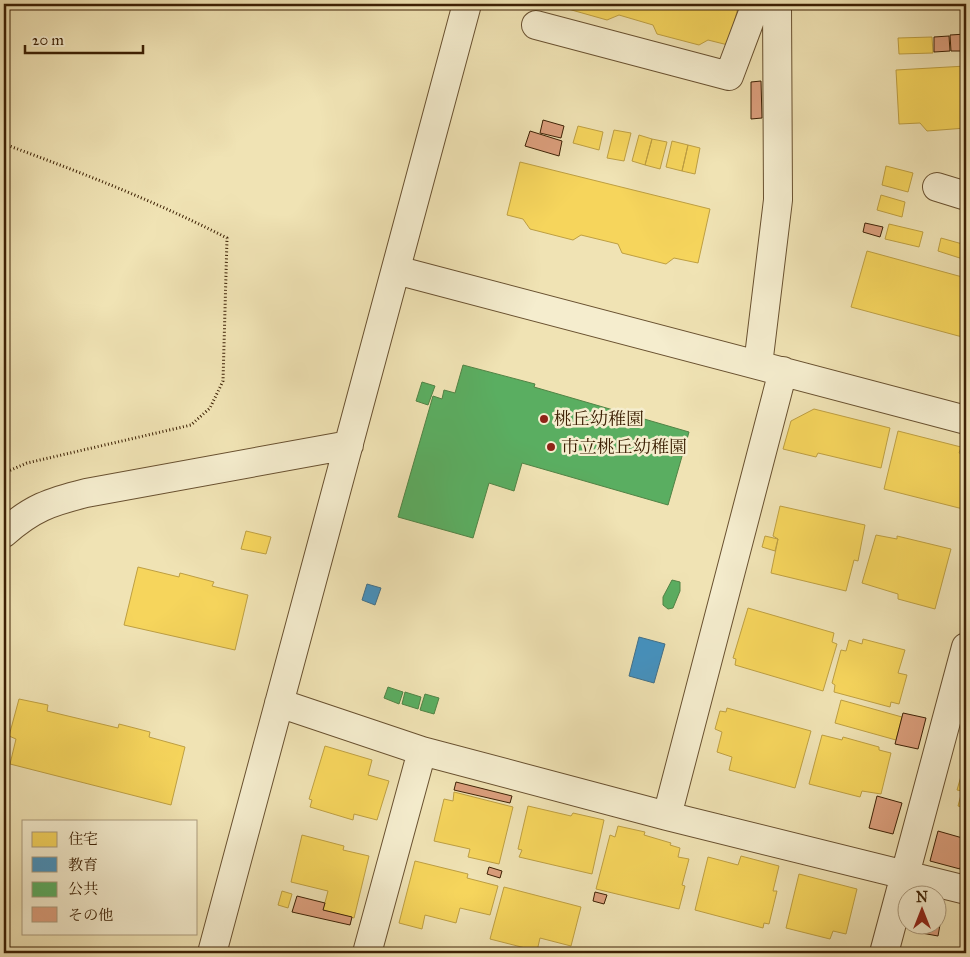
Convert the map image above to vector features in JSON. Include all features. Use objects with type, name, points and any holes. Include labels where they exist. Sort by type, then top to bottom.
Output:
[{"type":"street","points":[[212,953],[467,4]]},
{"type":"street","points":[[536,24],[729,76],[756,4]]},
{"type":"street","points":[[667,816],[771,368],[778,200],[777,4]]},
{"type":"street","points":[[936,188],[966,196]]},
{"type":"street","points":[[396,270],[966,420]]},
{"type":"street","points":[[4,533],[22,517],[49,502],[86,493],[349,445]]},
{"type":"street","points":[[884,953],[966,646]]},
{"type":"street","points":[[279,703],[422,751],[667,816],[966,890]]},
{"type":"street","points":[[366,953],[422,751]]},
{"type":"path","points":[[4,144],[92,176],[184,216],[227,238],[223,381],[210,408],[191,425],[28,462],[4,473]]},
{"type":"building: 住宅","points":[[565,4],[739,4],[728,45],[708,40],[699,45],[657,34],[653,25],[619,15],[607,20],[568,9]]},
{"type":"building: 住宅","points":[[932,37],[933,53],[899,54],[898,38]]},
{"type":"building: 住宅","points":[[966,66],[966,128],[927,131],[920,123],[899,124],[896,70]]},
{"type":"building: 住宅","points":[[578,126],[603,132],[599,150],[573,143]]},
{"type":"building: 住宅","points":[[614,130],[631,133],[624,161],[607,158]]},
{"type":"building: 住宅","points":[[639,135],[652,139],[645,165],[632,161]]},
{"type":"building: 住宅","points":[[652,139],[667,142],[660,169],[645,165]]},
{"type":"building: 住宅","points":[[672,141],[688,145],[682,171],[666,167]]},
{"type":"building: 住宅","points":[[688,145],[700,148],[695,174],[682,171]]},
{"type":"building: 住宅","points":[[520,162],[710,209],[698,263],[674,258],[666,264],[622,253],[618,244],[581,235],[573,240],[530,229],[523,219],[507,215]]},
{"type":"building: 住宅","points":[[886,166],[913,173],[908,192],[882,185]]},
{"type":"building: 住宅","points":[[881,195],[905,202],[902,217],[877,210]]},
{"type":"building: 住宅","points":[[889,224],[923,232],[919,247],[885,239]]},
{"type":"building: 住宅","points":[[941,238],[966,245],[966,260],[938,251]]},
{"type":"building: 住宅","points":[[867,251],[966,278],[966,338],[851,307]]},
{"type":"building: 住宅","points":[[814,409],[890,428],[881,468],[818,453],[816,457],[783,449],[791,421]]},
{"type":"building: 住宅","points":[[898,431],[961,447],[959,453],[966,455],[966,498],[963,509],[884,489]]},
{"type":"building: 住宅","points":[[780,506],[865,525],[858,561],[854,560],[846,591],[771,573],[778,539],[773,536]]},
{"type":"building: 住宅","points":[[246,531],[271,537],[266,554],[241,549]]},
{"type":"building: 住宅","points":[[876,535],[897,539],[897,536],[951,549],[935,609],[898,599],[898,594],[862,583]]},
{"type":"building: 住宅","points":[[765,536],[778,539],[775,551],[762,547]]},
{"type":"building: 住宅","points":[[138,567],[179,577],[180,573],[214,582],[212,586],[248,595],[235,650],[124,625]]},
{"type":"building: 住宅","points":[[748,608],[834,633],[832,642],[837,644],[823,691],[735,665],[736,659],[733,658]]},
{"type":"building: 住宅","points":[[863,639],[905,650],[898,673],[907,675],[899,704],[891,702],[890,707],[834,692],[835,685],[832,683],[841,650],[846,651],[849,640],[862,644]]},
{"type":"building: 住宅","points":[[19,699],[48,705],[47,711],[118,728],[119,724],[150,732],[149,737],[185,747],[171,805],[10,764],[16,739],[9,736]]},
{"type":"building: 住宅","points":[[841,700],[902,717],[896,740],[835,723]]},
{"type":"building: 住宅","points":[[727,708],[811,731],[795,788],[729,770],[732,757],[717,752],[722,732],[715,729],[720,711],[726,712]]},
{"type":"building: 住宅","points":[[822,735],[842,740],[843,737],[879,747],[879,750],[891,753],[881,794],[862,791],[860,797],[809,784]]},
{"type":"building: 住宅","points":[[325,746],[372,760],[368,775],[389,781],[377,820],[354,814],[353,820],[310,807],[312,800],[309,799]]},
{"type":"building: 住宅","points":[[966,759],[966,808],[958,806],[962,791],[957,790]]},
{"type":"building: 住宅","points":[[454,792],[513,807],[499,864],[468,857],[470,849],[434,841],[444,799],[453,801]]},
{"type":"building: 住宅","points":[[528,806],[571,816],[573,813],[604,820],[592,874],[519,857],[522,850],[518,849]]},
{"type":"building: 住宅","points":[[618,826],[645,832],[644,835],[671,843],[670,845],[680,848],[678,857],[689,859],[682,885],[685,886],[679,909],[596,889],[610,835],[615,837]]},
{"type":"building: 住宅","points":[[302,835],[344,846],[343,850],[369,856],[354,918],[323,910],[328,891],[291,882]]},
{"type":"building: 住宅","points":[[741,856],[779,866],[773,891],[777,891],[769,924],[764,923],[763,928],[695,910],[708,857],[738,865]]},
{"type":"building: 住宅","points":[[415,861],[468,874],[467,878],[498,886],[490,915],[460,908],[456,923],[425,915],[422,929],[399,923]]},
{"type":"building: 住宅","points":[[799,874],[857,889],[846,934],[833,931],[830,939],[786,928]]},
{"type":"building: 住宅","points":[[504,887],[581,907],[571,946],[540,938],[537,951],[490,939]]},
{"type":"building: 住宅","points":[[282,891],[292,894],[288,908],[278,905]]},
{"type":"building: 教育","points":[[367,584],[381,588],[375,605],[362,600]]},
{"type":"building: 教育","points":[[639,637],[665,644],[654,683],[629,676]]},
{"type":"building: 公共","name":"市立桃丘幼稚園","points":[[463,365],[535,384],[534,387],[689,432],[668,505],[522,463],[514,491],[489,483],[473,538],[398,517],[433,396],[442,399],[444,390],[455,393]]},
{"type":"building: 公共","points":[[422,382],[435,386],[428,405],[416,401]]},
{"type":"building: 公共","points":[[672,580],[680,582],[680,591],[673,608],[668,609],[663,605],[663,597]]},
{"type":"building: 公共","points":[[388,687],[403,692],[399,704],[384,698]]},
{"type":"building: 公共","points":[[405,692],[421,697],[418,709],[402,704]]},
{"type":"building: 公共","points":[[425,694],[439,698],[434,714],[420,710]]},
{"type":"building: その他","points":[[966,34],[966,51],[951,51],[950,35]]},
{"type":"building: その他","points":[[949,36],[950,51],[934,52],[934,37]]},
{"type":"building: その他","points":[[761,81],[762,118],[751,119],[751,82]]},
{"type":"building: その他","points":[[543,120],[564,126],[561,138],[540,133]]},
{"type":"building: その他","points":[[530,131],[562,141],[559,156],[525,146]]},
{"type":"building: その他","points":[[865,223],[883,227],[880,237],[863,232]]},
{"type":"building: その他","points":[[903,713],[926,718],[918,749],[895,744]]},
{"type":"building: その他","points":[[456,782],[512,796],[510,803],[454,790]]},
{"type":"building: その他","points":[[877,796],[902,803],[893,834],[869,828]]},
{"type":"building: その他","points":[[938,831],[966,839],[960,869],[930,861]]},
{"type":"building: その他","points":[[489,867],[502,871],[500,878],[487,874]]},
{"type":"building: その他","points":[[595,892],[607,895],[604,904],[593,901]]},
{"type":"building: その他","points":[[297,896],[325,903],[323,910],[352,917],[350,925],[292,912]]},
{"type":"place","name":"桃丘幼稚園","points":[[544,419]]},
{"type":"place","name":"市立桃丘幼稚園","points":[[551,447]]}]
